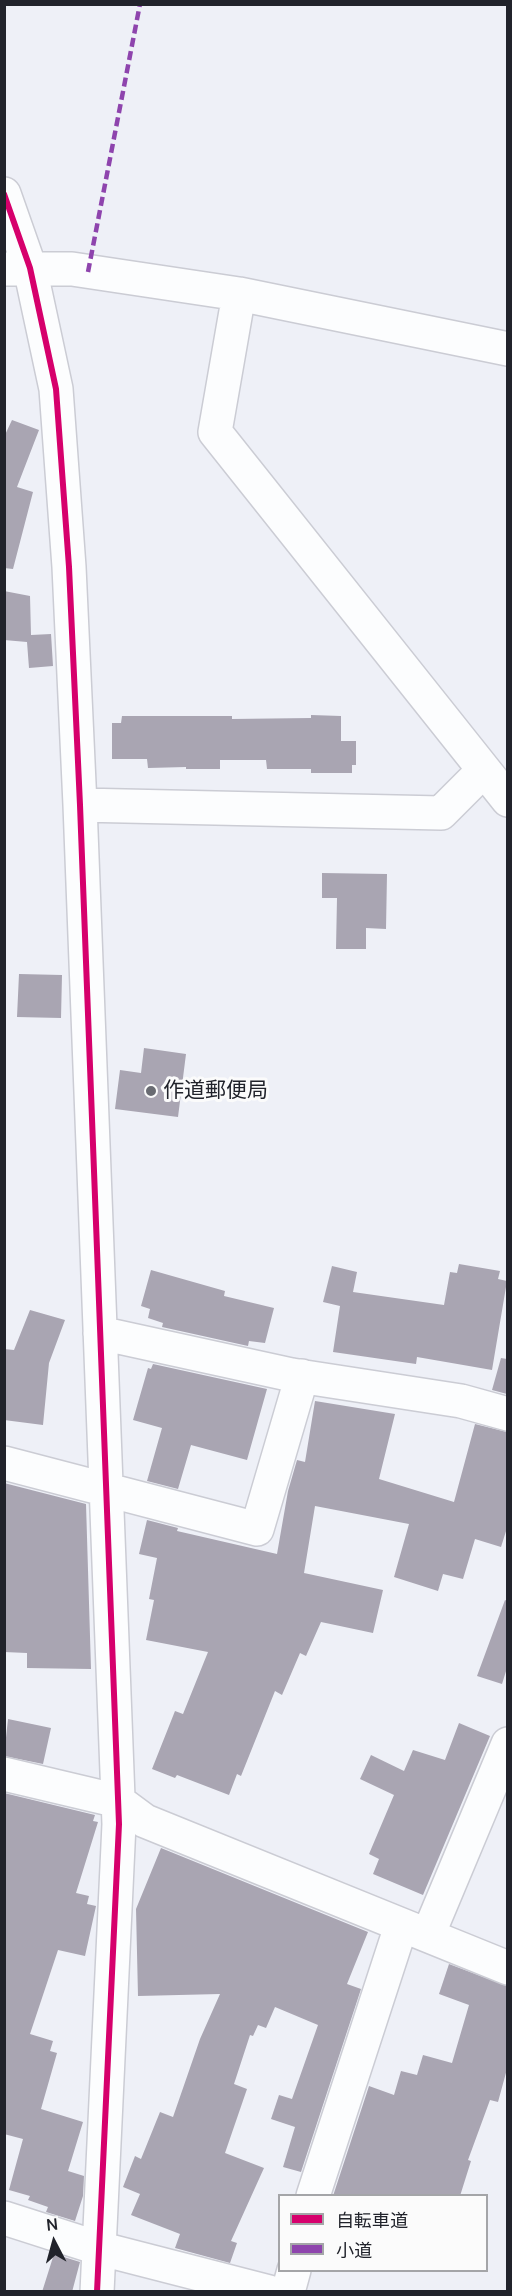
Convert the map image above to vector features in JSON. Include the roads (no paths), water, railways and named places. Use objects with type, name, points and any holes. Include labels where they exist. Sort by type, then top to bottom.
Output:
[{"type":"street","points":[[4,194],[17,269],[56,389],[69,567],[80,805],[119,1824],[97,2292]]},
{"type":"street","points":[[17,269],[72,269],[239,294],[507,349]]},
{"type":"street","points":[[239,294],[215,432],[507,800]]},
{"type":"street","points":[[80,805],[441,813],[484,770]]},
{"type":"street","points":[[100,1333],[302,1377],[461,1401],[507,1414]]},
{"type":"street","points":[[4,1463],[257,1529],[302,1377]]},
{"type":"street","points":[[314,2194],[415,1930],[507,1744]]},
{"type":"street","points":[[4,1774],[118,1801],[145,1821],[507,1968]]},
{"type":"street","points":[[4,2218],[98,2248],[269,2292]]},
{"type":"street","points":[[288,2292],[294,2272]]},
{"type":"place","name":"作道郵便局","points":[[151,1091]]}]
